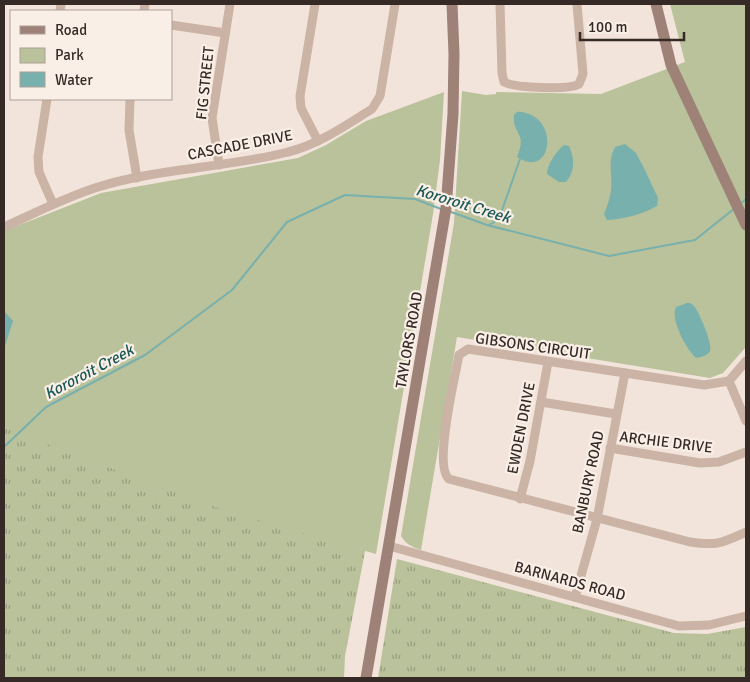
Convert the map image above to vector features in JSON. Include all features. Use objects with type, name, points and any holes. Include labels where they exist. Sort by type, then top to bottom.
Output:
[{"type":"street","name":"FIG STREET","points":[[219,165],[212,118],[230,4]]},
{"type":"street","points":[[314,4],[300,96],[301,108],[318,140]]},
{"type":"street","name":"CASCADE DRIVE","points":[[4,227],[53,204],[98,187],[137,178],[290,152],[318,140],[372,109],[377,103],[380,96],[395,4]]},
{"type":"street","name":"TAYLORS ROAD","points":[[366,678],[440,242],[450,169],[454,54],[452,4]]},
{"type":"street","points":[[500,4],[504,82],[515,86],[570,87],[579,84],[583,74],[577,4]]},
{"type":"street","points":[[656,4],[671,65],[746,224]]},
{"type":"street","points":[[172,25],[225,33]]},
{"type":"street","points":[[47,100],[38,157],[39,172],[53,204]]},
{"type":"street","points":[[130,100],[129,130],[137,178]]},
{"type":"street","name":"GIBSONS CIRCUIT","points":[[520,499],[447,478],[444,472],[443,442],[459,355],[468,349],[704,385],[729,380]]},
{"type":"street","points":[[746,361],[729,380],[746,421]]},
{"type":"street","name":"EWDEN DRIVE","points":[[520,499],[530,461],[548,362]]},
{"type":"street","name":"BANBURY ROAD","points":[[575,597],[597,518],[625,373]]},
{"type":"street","points":[[541,402],[616,414]]},
{"type":"street","name":"ARCHIE DRIVE","points":[[610,448],[700,463],[719,462],[746,452]]},
{"type":"street","points":[[520,499],[690,542],[710,545],[746,532]]},
{"type":"street","name":"BARNARDS ROAD","points":[[388,546],[679,626],[709,625],[746,616]]},
{"type":"green space","points":[[670,4],[746,4],[746,347],[723,373],[710,378],[457,337],[421,550],[415,548],[401,536],[454,223],[462,91],[486,95],[496,94],[496,92],[601,94],[685,62]]},
{"type":"green space","points":[[444,92],[440,160],[433,214],[376,554],[223,510],[4,428],[4,231],[101,193],[298,158],[326,145],[366,121]]},
{"type":"green space","points":[[4,428],[368,536],[345,656],[344,678],[4,678]]},
{"type":"green space","points":[[397,559],[674,633],[707,634],[746,627],[746,678],[378,678]]},
{"type":"water","points":[[517,112],[529,114],[538,120],[544,128],[547,148],[543,156],[537,161],[528,162],[517,157],[521,143],[514,122],[514,115]]},
{"type":"water","points":[[625,144],[636,153],[644,168],[658,198],[657,206],[633,216],[607,220],[604,214],[611,191],[611,158],[615,147]]},
{"type":"water","points":[[564,145],[569,146],[573,165],[571,174],[566,182],[559,182],[547,174],[547,171],[553,158]]},
{"type":"water","points":[[687,303],[694,306],[699,315],[708,335],[710,347],[710,351],[707,354],[696,358],[684,341],[675,319],[676,307]]},
{"type":"water","points":[[4,311],[13,321],[4,349]]},
{"type":"waterway","points":[[489,225],[496,221],[501,213],[520,159]]},
{"type":"waterway","name":"Kororoit Creek","points":[[4,447],[46,407],[145,355],[232,290],[287,222],[345,195],[415,199],[441,209]]},
{"type":"waterway","name":"Kororoit Creek","points":[[740,204],[746,199]]},
{"type":"waterway","name":"Kororoit Creek","points":[[451,212],[487,225],[609,256],[695,240],[735,208]]}]
